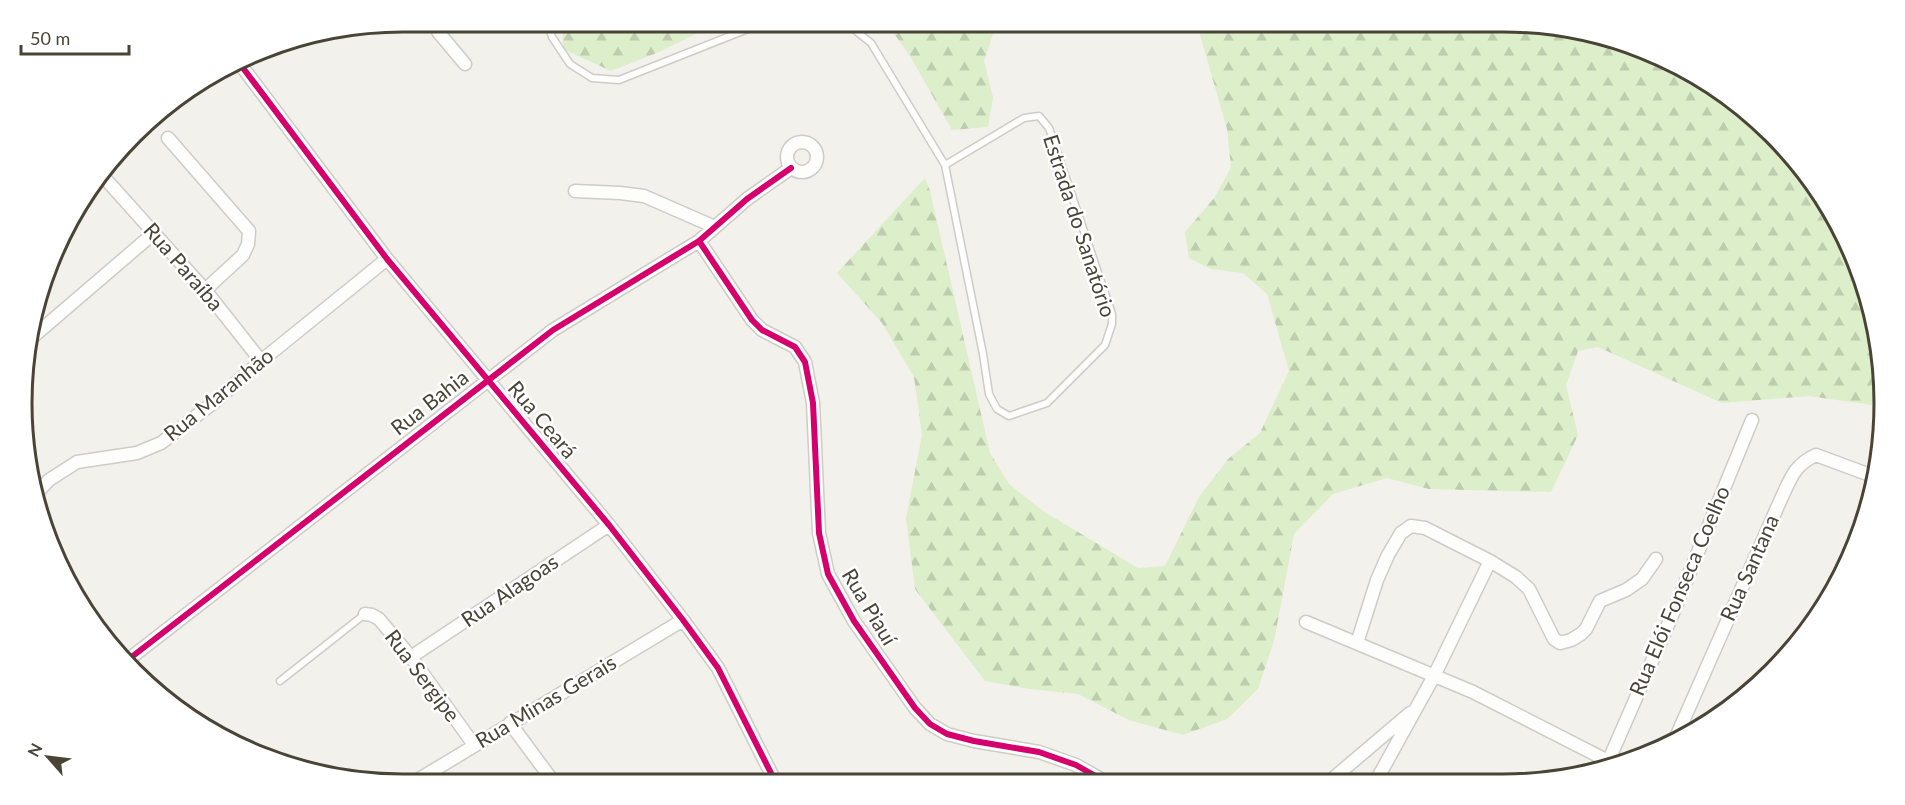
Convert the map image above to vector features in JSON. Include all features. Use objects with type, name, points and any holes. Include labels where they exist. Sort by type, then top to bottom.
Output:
[{"type":"street","points":[[438,32],[465,64]]},
{"type":"street","name":"Rua Ceará","points":[[243,68],[387,259],[609,525],[683,620],[718,668],[771,774]]},
{"type":"street","points":[[168,138],[249,231],[248,244],[243,255],[205,290]]},
{"type":"street","name":"Rua Bahia","points":[[132,656],[553,330],[699,241],[747,199],[792,168]]},
{"type":"street","name":"Rua Paraíba","points":[[106,180],[205,290],[261,361]]},
{"type":"street","points":[[575,191],[645,196],[715,226]]},
{"type":"street","points":[[39,332],[154,233]]},
{"type":"street","name":"Rua Piauí","points":[[699,241],[752,320],[762,330],[795,347],[805,362],[813,403],[819,533],[828,574],[854,621],[915,708],[930,724],[947,734],[1039,752],[1076,765],[1092,774]]},
{"type":"street","name":"Rua Maranhão","points":[[42,488],[49,480],[77,462],[137,453],[161,443],[213,403],[387,259]]},
{"type":"street","name":"Rua Elói Fonseca Coelho","points":[[1612,757],[1752,420]]},
{"type":"street","name":"Rua Santana","points":[[1680,728],[1796,468],[1804,460],[1816,454],[1866,474]]},
{"type":"street","name":"Rua Alagoas","points":[[411,657],[609,525]]},
{"type":"street","points":[[1357,643],[1377,580],[1388,555],[1401,533],[1411,526],[1425,528],[1516,577],[1529,589],[1554,639],[1560,643],[1581,634],[1586,629],[1600,601],[1626,590],[1642,579],[1656,560]]},
{"type":"street","points":[[1382,774],[1434,676],[1490,561]]},
{"type":"street","name":"Rua Sergipe","points":[[365,614],[379,619],[411,657],[474,745]]},
{"type":"street","name":"Rua Minas Gerais","points":[[427,774],[683,620]]},
{"type":"street","points":[[1306,622],[1473,692],[1605,759]]},
{"type":"street","points":[[1338,774],[1415,708]]},
{"type":"street","points":[[510,723],[548,774]]},
{"type":"lane","points":[[550,32],[570,64],[592,78],[619,80],[740,32]]},
{"type":"lane","name":"Estrada do Sanatório","points":[[857,32],[871,43],[945,165],[989,394],[997,409],[1010,416],[1047,403],[1105,345],[1112,324],[1112,314],[1049,128],[1039,116],[1024,118],[945,165]]},
{"type":"lane","points":[[280,681],[365,614]]},
{"type":"green space","points":[[562,32],[700,32],[659,52],[611,71],[563,49]]},
{"type":"green space","points":[[893,32],[994,32],[984,61],[993,97],[988,127],[952,130],[910,56]]},
{"type":"green space","points":[[1199,32],[1527,32],[1599,44],[1644,60],[1688,81],[1728,108],[1765,140],[1811,196],[1835,238],[1861,306],[1870,354],[1874,405],[1809,396],[1722,403],[1598,347],[1578,351],[1566,385],[1578,435],[1551,492],[1429,489],[1387,478],[1333,494],[1294,534],[1274,641],[1258,689],[1227,719],[1183,735],[1129,720],[1078,694],[985,681],[915,589],[906,518],[922,435],[914,377],[882,323],[837,273],[925,178],[930,191],[990,453],[1009,484],[1043,511],[1138,568],[1165,566],[1199,497],[1228,459],[1260,433],[1289,371],[1267,294],[1243,273],[1211,269],[1189,258],[1185,232],[1215,197],[1231,167],[1227,129]]},
{"type":"cycle path","points":[[243,68],[387,259],[609,525],[683,620],[718,668],[771,774]]},
{"type":"cycle path","points":[[132,656],[553,330],[699,241],[747,199],[791,168]]},
{"type":"cycle path","points":[[699,241],[752,320],[762,330],[795,347],[805,362],[813,403],[819,533],[828,574],[854,621],[915,708],[930,724],[947,734],[1039,752],[1076,765],[1092,774]]}]
